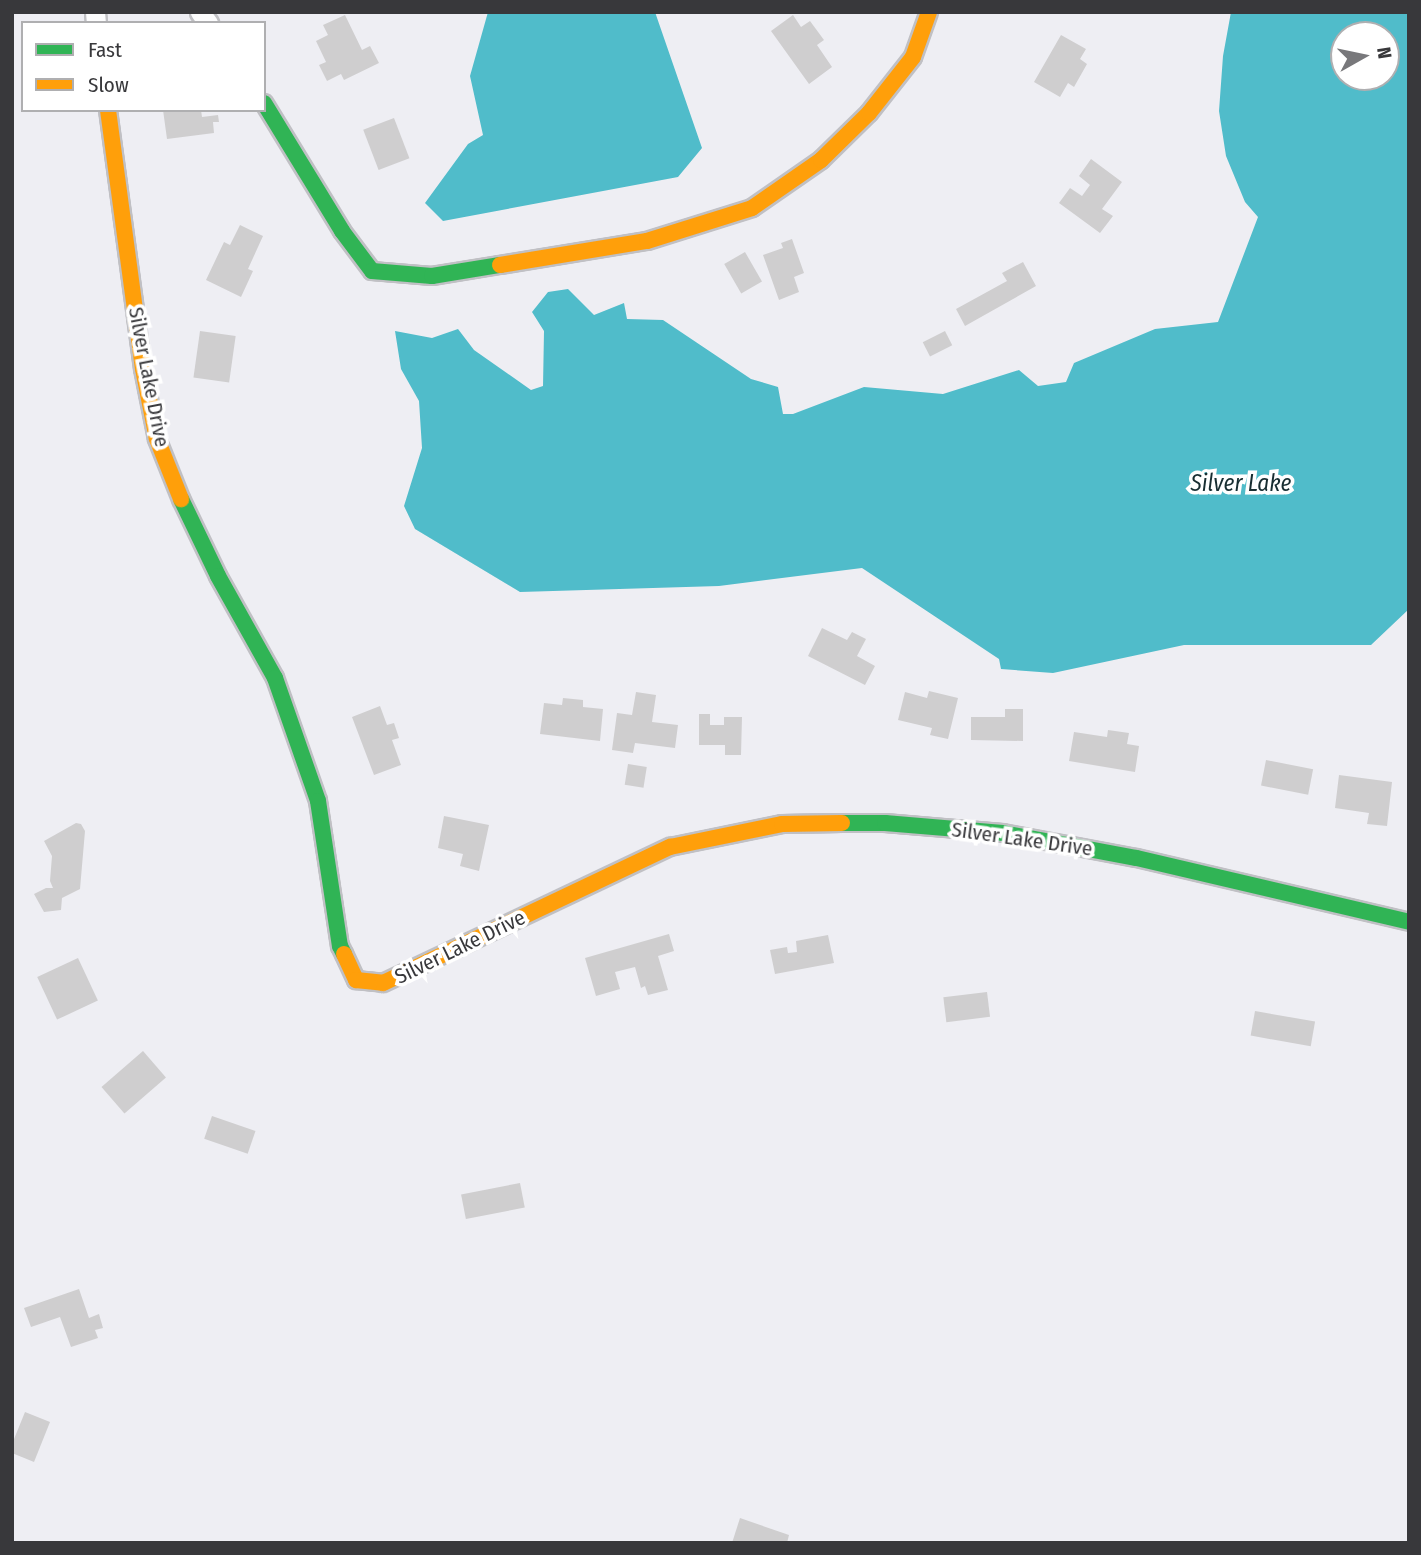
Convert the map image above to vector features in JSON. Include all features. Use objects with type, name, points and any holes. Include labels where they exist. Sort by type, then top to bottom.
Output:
[{"type":"street","points":[[266,106],[342,231],[372,271],[432,276],[646,241],[752,208],[821,160],[869,113],[913,57],[929,12]]},
{"type":"street","name":"Silver Lake Drive","points":[[108,112],[143,369],[158,439],[179,494],[218,576],[275,678],[318,801],[340,946],[356,980],[383,983],[670,847],[782,824],[885,823],[1003,833],[1137,858],[1409,922]]},
{"type":"water","points":[[488,12],[655,12],[702,148],[678,177],[443,221],[425,203],[468,144],[483,135],[470,76]]},
{"type":"water","name":"Silver Lake","points":[[1231,12],[1409,12],[1409,609],[1371,645],[1184,645],[1053,673],[1001,669],[999,659],[862,568],[719,586],[520,592],[415,529],[404,506],[422,448],[419,401],[401,369],[395,331],[432,338],[458,329],[474,350],[531,390],[543,386],[544,331],[532,312],[548,292],[568,289],[594,315],[624,303],[627,319],[663,320],[751,379],[778,387],[783,414],[793,414],[864,387],[943,394],[1019,370],[1038,386],[1066,382],[1074,363],[1155,329],[1218,322],[1258,217],[1245,202],[1226,156],[1219,111],[1223,56]]},
{"type":"building","points":[[345,15],[362,50],[370,46],[379,63],[344,80],[341,74],[327,81],[319,65],[326,62],[316,41],[328,35],[323,25]]},
{"type":"building","points":[[793,15],[801,27],[810,21],[824,40],[817,45],[832,67],[809,84],[771,31]]},
{"type":"building","points":[[1061,35],[1086,49],[1080,59],[1087,64],[1074,87],[1068,83],[1060,97],[1034,82]]},
{"type":"building","points":[[163,112],[201,112],[202,117],[218,115],[219,122],[213,122],[214,133],[167,139]]},
{"type":"building","points":[[394,118],[409,158],[379,170],[363,130]]},
{"type":"building","points":[[1091,159],[1122,182],[1102,209],[1113,216],[1100,233],[1059,203],[1070,188],[1082,196],[1090,185],[1079,176]]},
{"type":"building","points":[[240,225],[263,236],[248,269],[253,271],[241,297],[206,280],[224,242],[230,245]]},
{"type":"building","points":[[792,239],[804,273],[794,277],[799,292],[779,300],[763,255],[783,248],[781,243]]},
{"type":"building","points":[[745,252],[762,281],[741,293],[724,264]]},
{"type":"building","points":[[1023,262],[1036,286],[965,326],[956,309],[1007,281],[1002,273]]},
{"type":"building","points":[[200,331],[236,336],[229,383],[193,378]]},
{"type":"building","points":[[945,331],[952,345],[930,357],[923,342]]},
{"type":"building","points":[[822,628],[847,640],[852,632],[866,639],[857,656],[875,666],[865,685],[808,656]]},
{"type":"building","points":[[929,691],[958,698],[948,739],[930,735],[932,728],[898,720],[905,692],[927,698]]},
{"type":"building","points":[[636,692],[656,695],[652,722],[678,725],[675,748],[635,743],[633,753],[612,750],[617,713],[632,715]]},
{"type":"building","points":[[563,698],[583,700],[583,707],[603,709],[600,741],[540,734],[544,703],[562,705]]},
{"type":"building","points":[[380,706],[387,725],[394,723],[399,738],[392,740],[401,765],[374,775],[352,717]]},
{"type":"building","points":[[1005,709],[1023,709],[1023,741],[971,740],[971,717],[1005,717]]},
{"type":"building","points":[[699,714],[710,714],[710,725],[724,725],[724,717],[742,717],[741,755],[725,755],[725,745],[699,745]]},
{"type":"building","points":[[1108,730],[1129,733],[1127,744],[1139,746],[1135,772],[1069,761],[1074,732],[1107,737]]},
{"type":"building","points":[[1266,760],[1313,769],[1308,795],[1261,786]]},
{"type":"building","points":[[628,764],[647,767],[643,788],[625,785]]},
{"type":"building","points":[[1339,775],[1392,782],[1387,826],[1367,824],[1369,813],[1335,808]]},
{"type":"building","points":[[444,816],[489,825],[479,871],[460,866],[463,854],[438,848]]},
{"type":"building","points":[[76,823],[81,824],[85,831],[80,889],[62,898],[61,910],[44,912],[34,894],[46,888],[53,888],[50,881],[52,856],[44,841]]},
{"type":"building","points":[[669,934],[674,951],[658,956],[668,990],[648,995],[645,986],[641,988],[635,967],[615,972],[620,989],[596,996],[585,958]]},
{"type":"building","points":[[828,935],[834,963],[775,974],[770,950],[787,947],[788,953],[797,952],[796,941]]},
{"type":"building","points":[[78,958],[98,1001],[57,1020],[37,977]]},
{"type":"building","points":[[987,992],[990,1017],[946,1022],[943,997]]},
{"type":"building","points":[[1255,1011],[1315,1022],[1311,1046],[1251,1036]]},
{"type":"building","points":[[143,1051],[166,1077],[124,1113],[101,1087]]},
{"type":"building","points":[[212,1116],[255,1131],[248,1154],[204,1139]]},
{"type":"building","points":[[520,1183],[525,1208],[466,1219],[461,1194]]},
{"type":"building","points":[[79,1289],[89,1318],[99,1314],[103,1328],[95,1330],[98,1338],[71,1347],[60,1317],[31,1327],[24,1308]]},
{"type":"building","points":[[25,1412],[50,1422],[34,1462],[12,1453],[12,1444]]},
{"type":"building","points":[[740,1518],[789,1535],[787,1543],[732,1543]]},
{"type":"traffic: fast","points":[[266,106],[342,231],[372,271],[432,276],[500,265]]},
{"type":"traffic: fast","points":[[181,499],[218,576],[275,678],[318,801],[340,946],[344,954]]},
{"type":"traffic: fast","points":[[842,823],[885,823],[1003,833],[1137,858],[1409,922]]},
{"type":"traffic: slow","points":[[500,265],[647,241],[752,208],[821,160],[869,113],[913,57],[929,12]]},
{"type":"traffic: slow","points":[[108,112],[143,369],[157,439],[181,499]]},
{"type":"traffic: slow","points":[[344,954],[356,980],[383,983],[670,847],[782,824],[842,823]]}]
